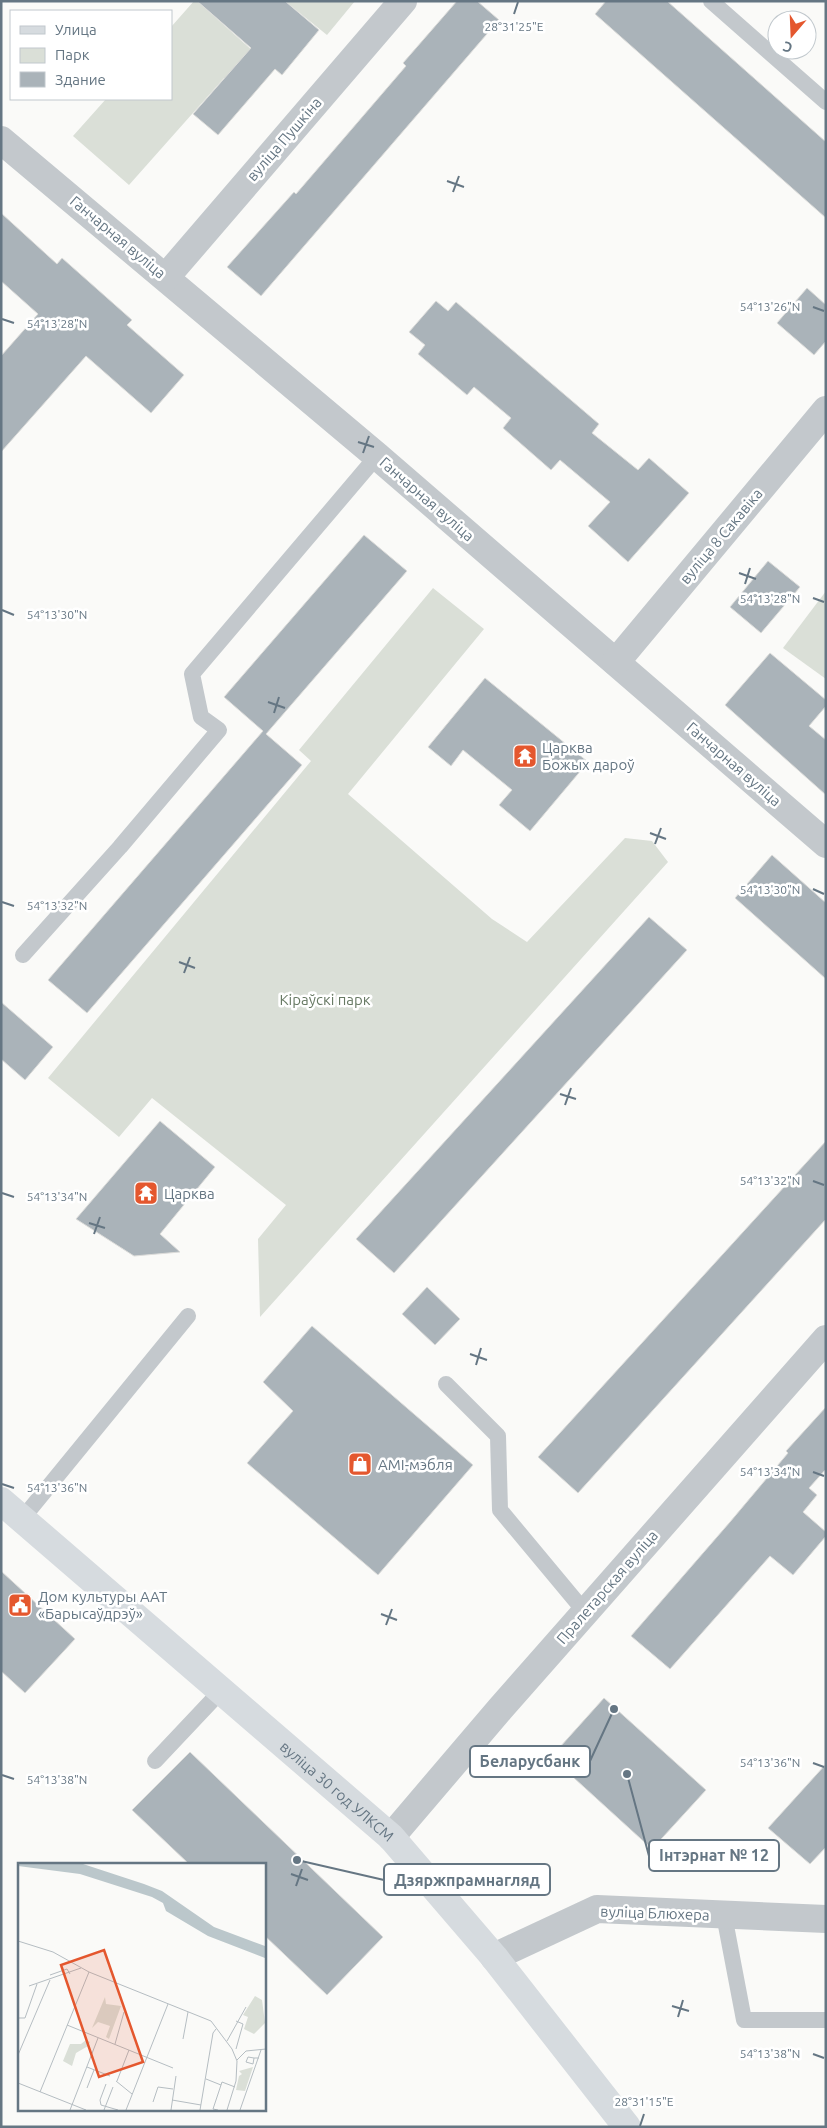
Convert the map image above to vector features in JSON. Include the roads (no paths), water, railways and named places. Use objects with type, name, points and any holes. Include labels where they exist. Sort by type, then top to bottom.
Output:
[{"type":"main road","name":"вуліца 30 год УЛКСМ","points":[[1,1500],[391,1837],[494,1957],[627,2127]]},
{"type":"street","name":"вуліца Пушкіна","points":[[166,277],[403,1]]},
{"type":"street","name":"Ганчарная вуліца","points":[[1,140],[166,277],[376,456],[826,844]]},
{"type":"street","name":"вуліца 8 Сакавіка","points":[[616,662],[826,410]]},
{"type":"street","name":"Пралетарская вуліца","points":[[391,1837],[585,1612],[826,1339]]},
{"type":"street","name":"вуліца Блюхера","points":[[494,1957],[597,1909],[826,1919]]},
{"type":"lane","points":[[711,1],[826,102]]},
{"type":"lane","points":[[23,955],[120,847],[219,730],[201,716],[192,674],[376,456]]},
{"type":"lane","points":[[22,1519],[188,1316]]},
{"type":"lane","points":[[446,1384],[498,1436],[500,1510],[585,1612]]},
{"type":"lane","points":[[155,1762],[221,1691]]},
{"type":"lane","points":[[724,1915],[744,2020],[826,2020]]},
{"type":"place","name":"Царква Божых дароў","points":[[525,756]]},
{"type":"place","name":"Царква","points":[[146,1193]]},
{"type":"place","name":"AMI-мэбля","points":[[360,1464]]},
{"type":"place","name":"Дом культуры ААТ «Барысаўдрэў»","points":[[20,1605]]},
{"type":"place","name":"Беларусбанк","points":[[614,1709]]},
{"type":"place","name":"Інтэрнат № 12","points":[[627,1774]]},
{"type":"place","name":"Дзяржпрамнагляд","points":[[297,1860]]},
{"type":"park label","name":"Кіраўскі парк","points":[[325,999]]}]
